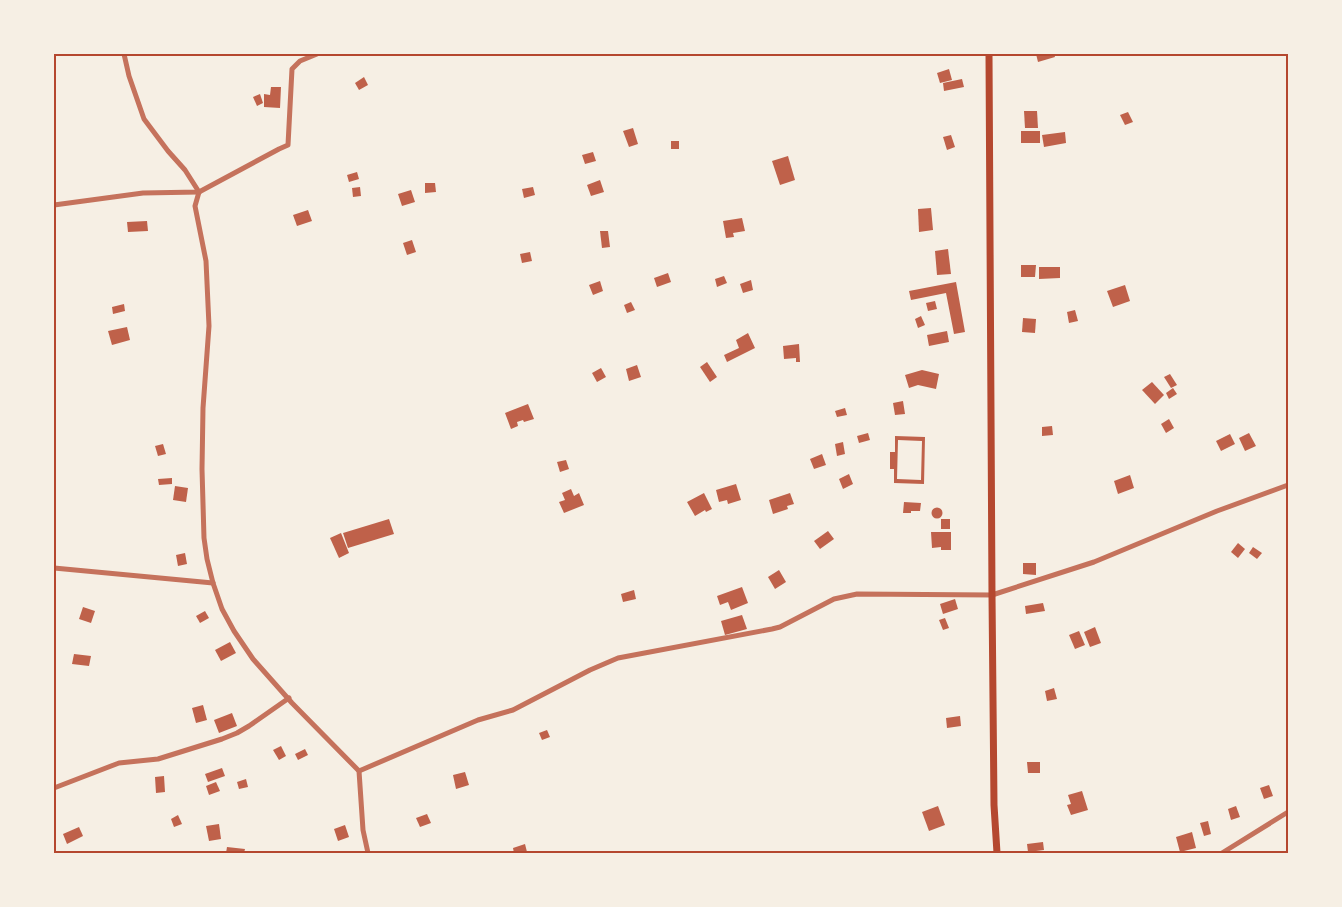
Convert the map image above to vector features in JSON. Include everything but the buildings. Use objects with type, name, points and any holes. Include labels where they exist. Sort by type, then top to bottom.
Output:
[{"type":"main road","points":[[989,54],[994,806],[997,853]]},
{"type":"street","points":[[124,54],[129,76],[144,119],[185,170],[199,192],[195,206],[206,261],[209,326],[203,408],[204,538],[213,583],[222,609],[253,659],[302,713],[360,771],[363,830],[368,853]]},
{"type":"street","points":[[54,205],[143,193],[199,192],[288,145],[292,69],[300,61],[317,54]]},
{"type":"street","points":[[360,771],[478,720],[513,710],[590,670],[618,658],[780,627],[834,599],[857,594],[992,595],[1094,562],[1217,511],[1288,485]]},
{"type":"street","points":[[54,568],[213,583]]},
{"type":"street","points":[[54,788],[119,763],[158,759],[237,733],[289,698]]},
{"type":"street","points":[[1222,853],[1288,812]]}]
